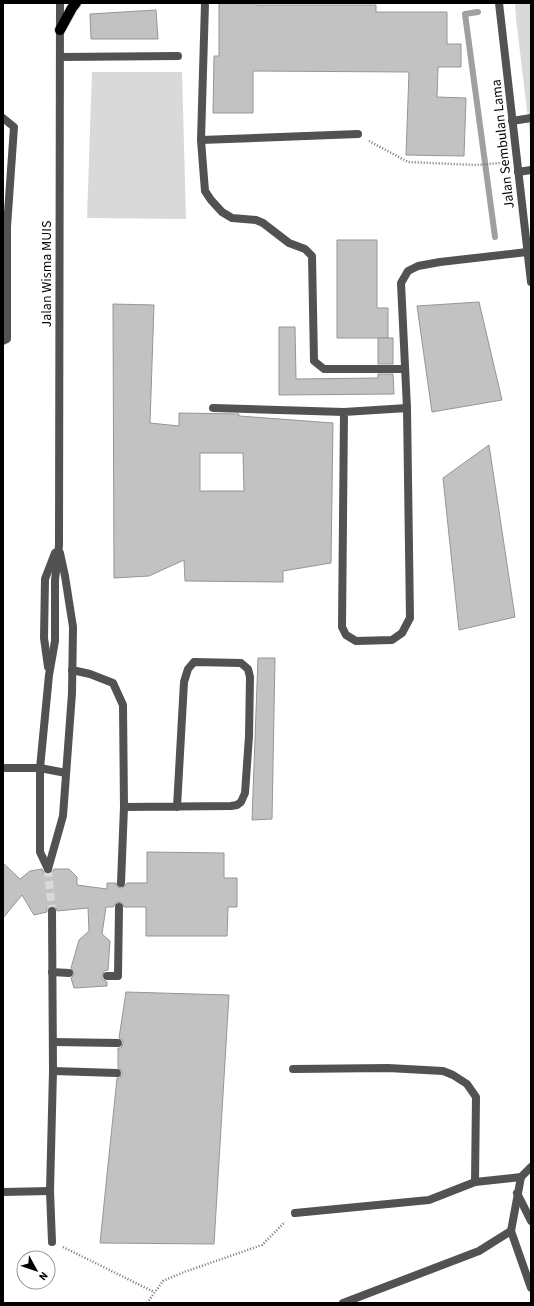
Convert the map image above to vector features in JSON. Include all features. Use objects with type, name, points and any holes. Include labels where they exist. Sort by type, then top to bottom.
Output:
[{"type":"main road","points":[[60,30],[76,3]]},
{"type":"street","name":"Jalan Wisma MUIS","points":[[59,545],[60,3]]},
{"type":"street","points":[[204,3],[201,140],[205,191],[222,212],[232,218],[256,220],[263,223],[289,243],[310,252],[312,256],[314,361],[324,369],[405,369]]},
{"type":"street","name":"Jalan Sembulan Lama","points":[[499,3],[531,282]]},
{"type":"street","points":[[60,57],[178,56]]},
{"type":"street","points":[[3,118],[14,127],[5,228],[5,316],[7,339],[3,341]]},
{"type":"street","points":[[512,121],[531,118]]},
{"type":"street","points":[[201,140],[358,134]]},
{"type":"street","points":[[518,172],[531,170]]},
{"type":"street","points":[[344,412],[342,627],[346,635],[356,641],[392,640],[402,633],[410,618],[407,408],[401,283],[408,271],[418,266],[527,252]]},
{"type":"street","points":[[213,408],[344,412],[407,408]]},
{"type":"street","points":[[59,545],[73,627],[71,714],[63,816],[48,869],[40,852],[40,768],[49,675],[55,641],[55,580],[59,545]]},
{"type":"street","points":[[124,807],[177,807],[231,806],[241,802],[244,798],[249,736],[250,677],[248,669],[241,663],[194,662],[188,669],[184,682],[177,807]]},
{"type":"street","points":[[72,670],[90,674],[113,683],[123,705],[124,807],[121,883]]},
{"type":"street","points":[[3,768],[40,768],[66,772]]},
{"type":"street","points":[[107,976],[118,976],[119,907]]},
{"type":"street","points":[[52,911],[53,1071],[50,1191],[52,1242]]},
{"type":"street","points":[[52,972],[70,973]]},
{"type":"street","points":[[53,1042],[118,1043]]},
{"type":"street","points":[[293,1069],[388,1068],[443,1071],[454,1075],[467,1084],[476,1097],[475,1182]]},
{"type":"street","points":[[53,1071],[117,1073]]},
{"type":"street","points":[[531,1167],[521,1177],[511,1231],[531,1288]]},
{"type":"street","points":[[295,1213],[429,1200],[475,1182],[521,1177]]},
{"type":"street","points":[[3,1192],[50,1191]]},
{"type":"street","points":[[518,1193],[531,1221]]},
{"type":"street","points":[[343,1303],[479,1250],[511,1231]]},
{"type":"path","points":[[358,134],[408,162],[476,165],[501,162]]},
{"type":"path","points":[[147,1303],[163,1281],[184,1272],[262,1245],[295,1213]]},
{"type":"path","points":[[52,1242],[154,1292]]},
{"type":"shaded area","points":[[515,3],[531,3],[531,144],[516,18]]},
{"type":"shaded area","points":[[92,72],[182,72],[186,219],[87,218]]},
{"type":"building","points":[[219,3],[256,3],[256,5],[376,5],[376,12],[447,12],[447,44],[461,44],[461,67],[438,67],[437,97],[466,98],[464,156],[406,155],[409,72],[253,71],[253,113],[213,113],[214,56],[219,56]]},
{"type":"building","points":[[156,10],[158,39],[91,39],[90,14]]},
{"type":"building","points":[[337,240],[377,240],[377,308],[388,308],[388,338],[337,338]]},
{"type":"building","points":[[479,302],[502,400],[432,412],[417,306]]},
{"type":"building","points":[[113,304],[154,305],[150,423],[179,426],[179,413],[239,414],[239,416],[333,423],[331,563],[283,571],[283,582],[185,581],[184,560],[149,576],[114,578]],"holes":[[[200,453],[243,453],[244,491],[200,491]]]},
{"type":"building","points":[[279,327],[295,327],[296,379],[378,378],[378,374],[393,374],[394,394],[279,395]]},
{"type":"building","points":[[378,338],[393,338],[393,364],[378,364]]},
{"type":"building","points":[[489,445],[515,617],[459,630],[443,478]]},
{"type":"building","points":[[258,658],[275,658],[272,819],[252,820]]},
{"type":"building","points":[[147,852],[224,853],[224,878],[237,878],[237,907],[228,907],[227,936],[146,936],[146,907],[124,907],[122,903],[117,902],[113,907],[106,907],[102,934],[110,941],[108,970],[104,971],[102,976],[102,979],[107,982],[107,986],[74,988],[71,978],[74,973],[71,968],[79,940],[89,931],[88,908],[57,911],[55,906],[52,906],[47,908],[47,912],[34,915],[22,895],[3,918],[3,863],[20,879],[30,871],[42,869],[44,873],[48,874],[52,873],[54,869],[69,869],[77,877],[77,885],[107,889],[107,883],[116,883],[118,887],[121,888],[127,883],[147,883]]},
{"type":"building","points":[[126,992],[229,995],[214,1244],[100,1243],[117,1078],[120,1078],[122,1074],[122,1070],[118,1068],[118,1048],[121,1048],[123,1043],[123,1040],[119,1038]]},
{"type":"waterway","points":[[478,12],[465,14],[495,237]]},
{"type":"tunnel","points":[[48,869],[52,911]]}]
